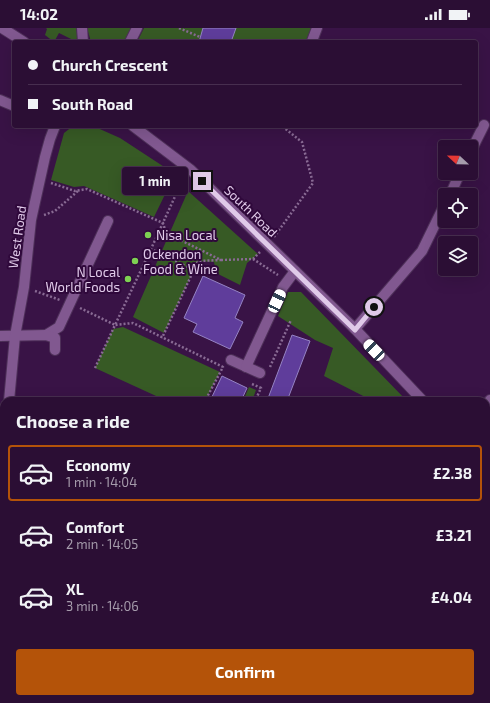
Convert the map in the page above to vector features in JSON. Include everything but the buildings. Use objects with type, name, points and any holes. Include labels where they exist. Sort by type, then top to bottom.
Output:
[{"type":"street","points":[[2,28],[21,40]]},
{"type":"street","points":[[82,28],[83,40]]},
{"type":"street","points":[[131,40],[137,28]]},
{"type":"street","points":[[312,40],[317,28]]},
{"type":"street","points":[[0,100],[12,105]]},
{"type":"street","points":[[476,140],[483,126]]},
{"type":"street","name":"West Road","points":[[9,397],[15,336],[24,287],[31,220],[50,139],[54,128]]},
{"type":"street","name":"South Road","points":[[136,128],[190,170],[355,330],[419,397]]},
{"type":"street","points":[[355,330],[422,251],[438,218]]},
{"type":"street","points":[[46,335],[59,327],[108,221]]},
{"type":"street","points":[[246,367],[283,288],[295,271]]},
{"type":"street","points":[[0,336],[46,335],[55,338],[55,350]]},
{"type":"street","points":[[231,360],[260,373]]},
{"type":"path","points":[[179,28],[200,37]]},
{"type":"path","points":[[253,259],[268,245],[313,183],[302,142],[284,128]]},
{"type":"path","points":[[40,179],[75,191],[87,189],[163,224],[166,233],[221,260]]},
{"type":"path","points":[[94,368],[184,179]]},
{"type":"path","points":[[31,220],[55,211],[79,190]]},
{"type":"path","points":[[151,249],[194,270]]},
{"type":"path","points":[[162,338],[198,261],[253,259],[288,281]]},
{"type":"path","points":[[24,287],[70,303],[115,325],[133,323],[222,367],[228,373]]},
{"type":"path","points":[[270,368],[291,320]]},
{"type":"path","points":[[207,397],[222,367]]},
{"type":"path","points":[[248,382],[261,388],[257,397]]},
{"type":"green space","points":[[46,28],[76,28],[77,40],[73,40],[59,33],[55,40],[51,40],[45,35]]},
{"type":"green space","points":[[87,28],[133,28],[127,40],[90,40]]},
{"type":"green space","points":[[144,28],[314,28],[309,40],[138,40]]},
{"type":"green space","points":[[70,128],[98,128],[120,138],[175,174],[154,217],[84,186],[74,187],[51,180],[64,133]]},
{"type":"green space","points":[[188,191],[258,254],[247,263],[240,285],[216,273],[214,262],[198,261],[164,333],[133,317]]},
{"type":"green space","points":[[288,292],[301,292],[403,397],[365,397],[324,376],[333,348],[315,340],[278,316]]},
{"type":"green space","points":[[123,327],[220,372],[207,397],[158,397],[95,368],[113,329]]},
{"type":"green space","points":[[249,387],[256,390],[253,397],[245,397]]},
{"type":"place","name":"Nisa Local","points":[[148,235]]},
{"type":"place","name":"Ockendon Food & Wine","points":[[135,261]]},
{"type":"place","name":"N Local World Foods","points":[[128,279]]},
{"type":"route","points":[[202,181],[355,330],[374,307]]}]
